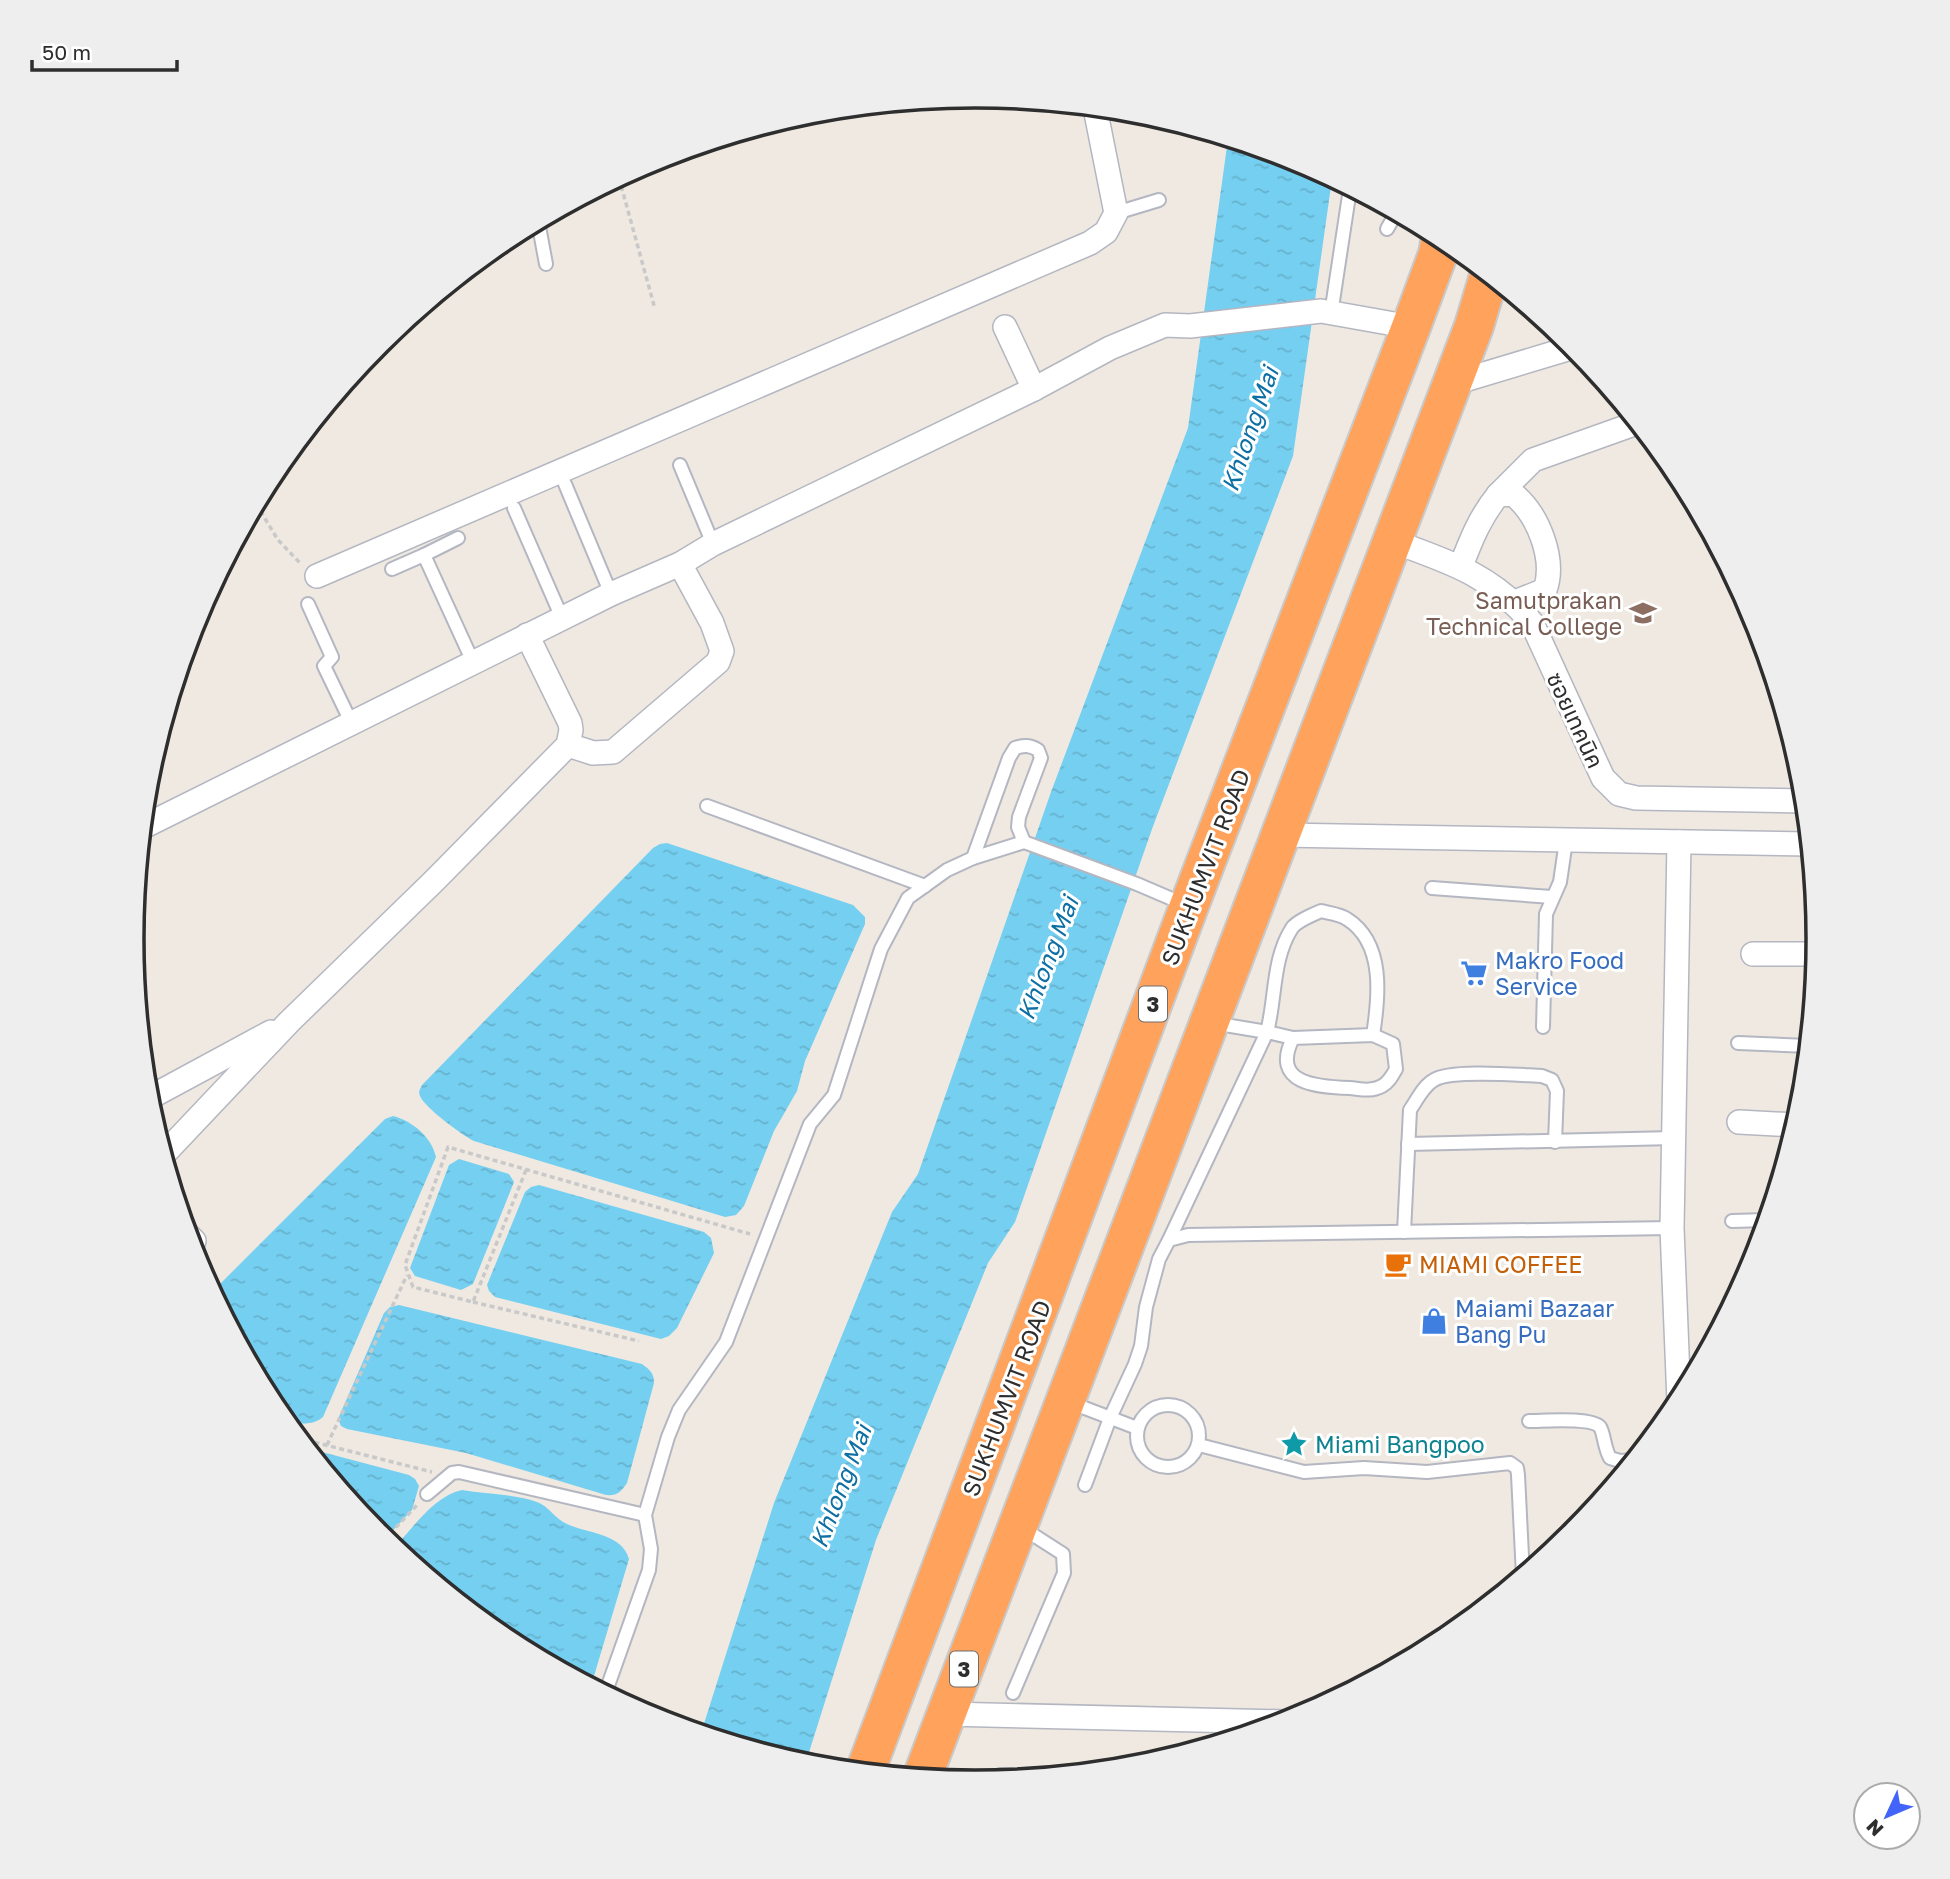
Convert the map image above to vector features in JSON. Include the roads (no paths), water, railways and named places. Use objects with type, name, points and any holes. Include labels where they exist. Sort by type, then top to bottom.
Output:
[{"type":"highway","name":"SUKHUMVIT ROAD","points":[[868,1763],[1189,906],[1439,250]]},
{"type":"highway","name":"3","points":[[925,1769],[1474,326],[1486,285]]},
{"type":"street","points":[[317,576],[1090,243],[1106,232],[1116,214],[1097,118]]},
{"type":"street","points":[[152,822],[527,635],[680,564],[713,544],[1034,388],[1110,348],[1165,325],[1190,326],[1326,313],[1411,327]]},
{"type":"street","points":[[1005,327],[1034,388]]},
{"type":"street","points":[[1451,384],[1562,351]]},
{"type":"street","points":[[1461,566],[1476,526],[1497,495],[1533,460],[1628,426]]},
{"type":"street","points":[[1497,495],[1513,494],[1525,503],[1548,556],[1550,576],[1545,590],[1515,603]]},
{"type":"street","name":"ซอยเทคนิค","points":[[1392,541],[1461,566],[1515,603],[1532,622],[1603,778],[1619,794],[1636,798],[1794,801]]},
{"type":"street","points":[[568,745],[593,753],[613,752],[718,662],[722,651],[712,622],[680,564]]},
{"type":"street","points":[[170,1147],[289,1022],[434,881],[568,745],[570,723],[527,635]]},
{"type":"street","points":[[1281,835],[1800,844]]},
{"type":"street","points":[[1678,1382],[1672,1228],[1679,842]]},
{"type":"street","points":[[1752,954],[1805,954]]},
{"type":"street","points":[[158,1093],[289,1022]]},
{"type":"street","points":[[1740,1122],[1785,1124]]},
{"type":"street","points":[[947,1714],[1255,1721]]},
{"type":"lane","points":[[1326,313],[1348,197]]},
{"type":"lane","points":[[1116,214],[1159,200]]},
{"type":"lane","points":[[1387,229],[1392,220]]},
{"type":"lane","points":[[540,232],[546,264]]},
{"type":"lane","points":[[680,465],[713,544]]},
{"type":"lane","points":[[565,484],[611,594]]},
{"type":"lane","points":[[514,508],[562,618]]},
{"type":"lane","points":[[392,569],[458,538]]},
{"type":"lane","points":[[424,555],[473,662]]},
{"type":"lane","points":[[308,604],[332,657],[324,666],[351,722]]},
{"type":"lane","points":[[973,858],[1009,758],[1015,748],[1024,745],[1038,750],[1041,758],[1019,817],[1018,827],[1027,843]]},
{"type":"lane","points":[[707,806],[925,886]]},
{"type":"lane","points":[[1543,1027],[1546,914],[1560,882],[1566,841]]},
{"type":"lane","points":[[609,1686],[649,1570],[651,1549],[645,1516],[668,1437],[679,1409],[726,1342],[810,1124],[834,1095],[881,949],[908,898],[947,870],[973,858],[1027,843],[1189,906]]},
{"type":"lane","points":[[1432,888],[1552,897]]},
{"type":"lane","points":[[1085,1485],[1110,1418],[1138,1355],[1159,1259],[1267,1032],[1273,1010],[1277,962],[1293,926],[1321,911],[1347,918],[1371,943],[1378,983],[1373,1035]]},
{"type":"lane","points":[[1209,1023],[1293,1038],[1373,1035],[1392,1044],[1396,1069],[1390,1080],[1380,1087],[1366,1091],[1334,1089],[1304,1083],[1287,1063],[1286,1051],[1293,1038]]},
{"type":"lane","points":[[1738,1043],[1799,1046]]},
{"type":"lane","points":[[1404,1232],[1410,1110],[1420,1093],[1433,1080],[1449,1074],[1542,1076],[1552,1080],[1557,1091],[1555,1142]]},
{"type":"lane","points":[[1408,1144],[1674,1138]]},
{"type":"lane","points":[[1732,1221],[1757,1220]]},
{"type":"lane","points":[[1169,1240],[1188,1235],[1672,1228]]},
{"type":"lane","points":[[1066,1401],[1137,1427]]},
{"type":"lane","points":[[1160,1405],[1177,1405],[1191,1414],[1199,1428],[1199,1445],[1191,1459],[1184,1463],[1176,1467],[1160,1467],[1145,1459],[1137,1444],[1137,1427],[1145,1413],[1160,1405]]},
{"type":"lane","points":[[1529,1421],[1588,1421],[1597,1424],[1602,1431],[1604,1447],[1610,1458],[1621,1461]]},
{"type":"lane","points":[[1199,1445],[1304,1472],[1364,1468],[1427,1472],[1510,1463],[1517,1468],[1518,1475],[1522,1565]]},
{"type":"lane","points":[[427,1494],[447,1476],[459,1472],[645,1516]]},
{"type":"lane","points":[[1013,1693],[1064,1573],[1063,1554],[1018,1524]]},
{"type":"water","name":"Khlong Mai","points":[[1227,148],[1331,189],[1293,456],[1152,829],[1015,1222],[988,1263],[876,1540],[809,1754],[708,1726],[704,1724],[774,1503],[892,1212],[918,1174],[1051,792],[1188,428]]},
{"type":"water","points":[[667,843],[853,905],[865,917],[865,924],[805,1061],[797,1091],[774,1131],[744,1206],[736,1215],[725,1217],[474,1141],[436,1114],[423,1101],[419,1092],[422,1085],[653,848]]},
{"type":"water","points":[[393,1116],[408,1122],[430,1143],[436,1157],[323,1417],[309,1423],[300,1423],[255,1355],[219,1285],[385,1119]]},
{"type":"water","points":[[459,1159],[509,1174],[514,1182],[473,1284],[461,1290],[415,1276],[410,1268],[449,1165]]},
{"type":"water","points":[[539,1185],[704,1232],[711,1238],[714,1253],[677,1328],[669,1336],[661,1339],[495,1297],[489,1291],[487,1285],[525,1192]]},
{"type":"water","points":[[399,1305],[642,1364],[647,1368],[654,1383],[627,1483],[623,1489],[616,1494],[606,1495],[466,1453],[341,1426],[338,1419],[384,1313],[390,1307]]},
{"type":"water","points":[[322,1452],[409,1475],[419,1486],[412,1510],[392,1532]]},
{"type":"water","points":[[462,1490],[528,1499],[545,1506],[563,1522],[612,1539],[625,1550],[629,1559],[593,1678],[513,1630],[469,1599],[401,1540],[433,1506],[452,1493]]},
{"type":"place","name":"Samutprakan Technical College","points":[[1643,613]]},
{"type":"place","name":"Makro Food Service","points":[[1474,973]]},
{"type":"place","name":"MIAMI COFFEE","points":[[1398,1264]]},
{"type":"place","name":"Maiami Bazaar Bang Pu","points":[[1434,1321]]},
{"type":"place","name":"Miami Bangpoo","points":[[1294,1444]]}]
